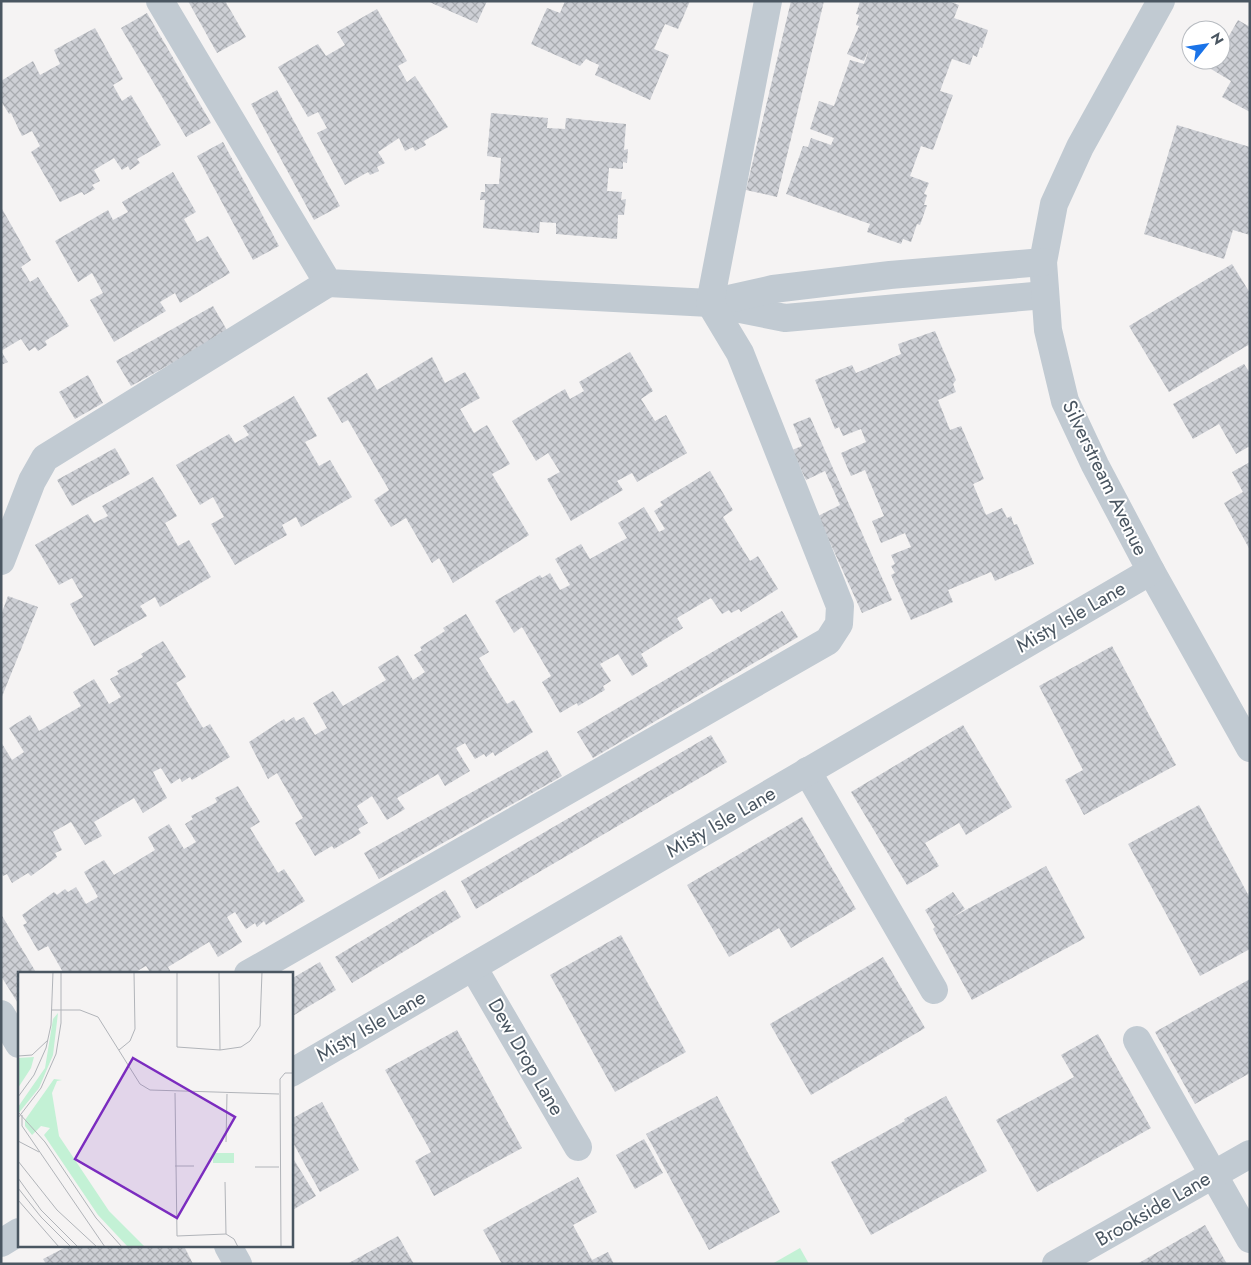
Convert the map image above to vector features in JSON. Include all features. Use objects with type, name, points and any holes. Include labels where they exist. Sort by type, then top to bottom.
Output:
[{"type":"street","points":[[160,1],[328,283]]},
{"type":"street","points":[[251,972],[828,641],[839,624],[840,606],[740,353],[710,303],[768,1]]},
{"type":"street","name":"Silverstream Avenue","points":[[1160,1],[1080,147],[1054,204],[1043,262],[1048,330],[1065,402],[1095,464],[1151,570],[1250,748]]},
{"type":"street","points":[[710,303],[773,289],[860,278],[1043,262]]},
{"type":"street","points":[[1,561],[32,481],[45,458],[328,283],[710,303],[785,318],[1045,295]]},
{"type":"street","name":"Misty Isle Lane","points":[[292,1072],[1151,570]]},
{"type":"street","points":[[807,771],[934,990]]},
{"type":"street","name":"Dew Drop Lane","points":[[473,967],[578,1146]]},
{"type":"street","points":[[1,1014],[18,1042]]},
{"type":"street","points":[[1137,1040],[1250,1239]]},
{"type":"street","name":"Brookside Lane","points":[[1056,1264],[1250,1154]]},
{"type":"street","points":[[1,1242],[18,1233]]},
{"type":"street","points":[[229,1248],[238,1264]]},
{"type":"green space","points":[[800,1248],[809,1264],[772,1264]]},
{"type":"building","points":[[188,1],[225,1],[246,37],[217,53]]},
{"type":"building","points":[[427,1],[487,1],[477,23]]},
{"type":"building","points":[[565,1],[690,1],[678,29],[665,24],[654,49],[669,55],[650,100],[595,75],[599,65],[586,59],[580,66],[531,44],[547,8],[560,13]]},
{"type":"building","points":[[791,1],[824,1],[777,197],[746,190]]},
{"type":"building","points":[[860,1],[948,1],[959,5],[954,18],[988,30],[982,48],[980,47],[977,57],[973,55],[970,65],[952,59],[940,91],[953,95],[933,150],[921,146],[910,176],[929,183],[924,194],[927,195],[924,205],[927,205],[920,225],[917,224],[911,242],[903,239],[901,244],[867,232],[870,224],[786,194],[803,146],[808,147],[811,138],[831,145],[834,138],[810,129],[819,101],[834,106],[850,60],[864,64],[870,46],[864,61],[847,54],[859,26],[856,25],[859,15],[856,14]]},
{"type":"building","points":[[377,9],[407,61],[398,66],[407,82],[415,76],[448,127],[424,141],[426,145],[415,151],[413,147],[405,151],[399,138],[378,152],[385,163],[377,167],[379,171],[370,175],[368,172],[345,185],[317,133],[327,128],[318,112],[308,117],[278,67],[318,44],[326,56],[345,45],[337,32]]},
{"type":"building","points":[[147,13],[211,123],[186,137],[121,28]]},
{"type":"building","points":[[1238,20],[1250,27],[1250,112],[1222,97],[1231,81],[1213,70],[1231,70],[1231,32]]},
{"type":"building","points":[[95,28],[123,79],[113,85],[122,101],[131,95],[161,145],[137,159],[140,163],[130,170],[128,166],[122,170],[114,158],[94,170],[100,181],[92,185],[95,189],[84,195],[82,192],[60,202],[31,152],[40,146],[32,131],[22,136],[11,113],[9,114],[1,101],[1,81],[33,61],[40,75],[60,64],[54,50]]},
{"type":"building","points":[[277,90],[340,206],[314,220],[251,104]]},
{"type":"building","points":[[491,113],[548,118],[547,128],[565,129],[566,118],[626,124],[624,150],[628,149],[627,163],[623,162],[623,169],[609,168],[607,191],[622,192],[621,200],[626,199],[624,215],[618,215],[617,239],[556,234],[556,223],[540,222],[539,233],[483,228],[485,200],[480,200],[481,192],[485,192],[485,184],[499,184],[501,158],[487,156]]},
{"type":"building","points":[[1177,125],[1250,147],[1250,235],[1233,230],[1224,259],[1144,234]]},
{"type":"building","points":[[223,142],[279,246],[253,260],[197,156]]},
{"type":"building","points":[[173,172],[196,212],[184,219],[197,242],[208,236],[230,273],[180,303],[175,293],[160,302],[166,311],[114,342],[90,300],[103,293],[92,273],[78,282],[55,241],[108,210],[113,220],[128,212],[122,202]]},
{"type":"building","points":[[1,207],[31,260],[21,267],[30,282],[38,277],[69,326],[45,341],[47,345],[38,351],[35,347],[29,351],[21,339],[1,351]]},
{"type":"building","points":[[1232,264],[1250,293],[1250,344],[1169,392],[1129,326]]},
{"type":"building","points":[[213,306],[228,332],[131,386],[116,361]]},
{"type":"building","points":[[935,331],[956,380],[953,384],[956,392],[938,400],[950,430],[961,426],[984,479],[973,484],[986,515],[1002,508],[1007,518],[1011,516],[1014,525],[1017,524],[1034,564],[995,581],[991,572],[948,590],[953,602],[911,620],[891,575],[895,573],[891,566],[895,564],[891,555],[911,547],[905,533],[881,543],[872,521],[884,516],[865,470],[851,476],[841,453],[866,442],[861,429],[843,436],[839,427],[835,429],[815,380],[852,365],[856,373],[901,354],[898,344]]},
{"type":"building","points":[[1,351],[8,362],[1,365]]},
{"type":"building","points":[[630,352],[653,391],[641,399],[655,421],[666,415],[687,453],[637,482],[632,473],[617,481],[623,490],[571,521],[547,479],[560,472],[548,453],[536,461],[512,421],[565,389],[570,399],[584,391],[579,382]]},
{"type":"building","points":[[432,357],[445,383],[465,372],[480,398],[460,409],[474,433],[487,425],[510,464],[492,474],[529,535],[453,583],[439,558],[432,563],[406,518],[391,527],[374,500],[389,490],[348,420],[342,423],[327,398],[367,373],[377,390]]},
{"type":"building","points":[[1244,364],[1250,373],[1250,446],[1236,454],[1219,424],[1193,439],[1173,404]]},
{"type":"building","points":[[88,375],[103,403],[75,419],[59,392]]},
{"type":"building","points":[[294,396],[317,436],[305,442],[319,466],[330,460],[352,497],[301,527],[296,517],[282,525],[287,535],[235,565],[211,524],[224,517],[213,497],[200,505],[176,465],[229,434],[235,443],[249,435],[243,426]]},
{"type":"building","points":[[810,417],[892,600],[862,613],[818,516],[840,505],[825,471],[806,480],[792,450],[802,446],[793,424]]},
{"type":"building","points":[[115,448],[130,474],[72,506],[57,480]]},
{"type":"building","points":[[1250,462],[1250,550],[1224,503],[1243,492],[1232,472]]},
{"type":"building","points":[[710,471],[733,510],[723,517],[750,561],[758,556],[778,589],[741,612],[739,609],[731,613],[729,610],[722,614],[711,598],[677,618],[683,628],[641,654],[648,666],[632,676],[618,654],[600,664],[611,681],[603,686],[605,690],[578,706],[577,703],[560,713],[542,682],[551,676],[522,627],[514,633],[495,601],[540,575],[542,578],[550,573],[560,590],[570,585],[555,559],[581,544],[590,559],[627,538],[618,523],[644,507],[659,532],[665,529],[654,511],[663,505],[660,502]]},
{"type":"building","points":[[153,477],[177,516],[165,523],[178,546],[189,540],[211,577],[160,607],[155,597],[140,606],[147,616],[94,646],[70,604],[83,597],[72,578],[59,585],[35,545],[88,514],[94,523],[108,516],[102,506]]},
{"type":"building","points":[[8,596],[38,607],[1,699],[1,615]]},
{"type":"building","points":[[782,611],[798,637],[593,758],[577,732]]},
{"type":"building","points":[[466,614],[489,652],[479,658],[507,704],[514,700],[533,732],[495,756],[493,752],[486,757],[484,754],[475,759],[465,743],[456,748],[470,771],[445,786],[438,774],[397,798],[405,809],[387,820],[372,796],[357,806],[368,823],[358,829],[361,833],[334,849],[332,846],[315,856],[295,823],[303,818],[277,773],[268,779],[249,742],[284,719],[286,722],[294,717],[296,721],[304,717],[315,735],[327,728],[313,703],[333,691],[343,706],[386,680],[378,667],[398,655],[413,680],[425,672],[414,655],[422,650],[420,647],[445,631],[443,628]]},
{"type":"building","points":[[163,641],[186,677],[176,683],[203,728],[210,724],[230,757],[192,780],[190,777],[182,782],[180,778],[171,784],[161,768],[153,772],[167,798],[143,813],[134,798],[94,822],[102,836],[85,845],[71,822],[53,832],[62,850],[55,853],[57,857],[31,876],[28,873],[12,883],[7,874],[3,876],[1,872],[1,742],[12,760],[24,752],[9,728],[30,715],[39,731],[81,706],[73,692],[94,679],[109,704],[121,697],[110,679],[119,674],[117,671],[143,657],[141,654]]},
{"type":"building","points":[[1112,646],[1176,765],[1084,815],[1065,780],[1083,770],[1039,686]]},
{"type":"building","points":[[963,725],[1012,807],[966,835],[959,823],[925,843],[939,866],[907,885],[851,792]]},
{"type":"building","points":[[711,735],[727,762],[476,909],[461,881]]},
{"type":"building","points":[[547,750],[562,776],[379,879],[364,853]]},
{"type":"building","points":[[238,786],[260,822],[250,828],[278,873],[284,869],[305,901],[266,925],[264,921],[257,927],[255,923],[246,929],[235,912],[227,917],[242,942],[218,957],[209,942],[168,967],[171,972],[150,972],[146,966],[136,972],[63,972],[48,946],[38,951],[23,925],[27,923],[22,915],[54,892],[57,895],[65,889],[68,892],[76,887],[86,904],[98,897],[84,872],[104,860],[114,875],[155,850],[148,837],[169,824],[184,849],[196,842],[185,824],[193,819],[191,816],[217,802],[215,798]]},
{"type":"building","points":[[1199,805],[1250,898],[1250,949],[1200,976],[1128,844]]},
{"type":"building","points":[[802,817],[856,909],[791,948],[779,928],[729,957],[687,885]]},
{"type":"building","points":[[1046,866],[1085,938],[972,1000],[933,929],[935,927],[925,910],[953,892],[965,909],[953,917]]},
{"type":"building","points":[[445,890],[461,917],[352,983],[335,957]]},
{"type":"building","points":[[1,914],[36,972],[18,972],[18,1003],[1,976]]},
{"type":"building","points":[[621,935],[686,1052],[615,1092],[550,975]]},
{"type":"building","points":[[883,957],[925,1028],[811,1095],[770,1024]]},
{"type":"building","points":[[320,962],[336,990],[292,1016],[292,978]]},
{"type":"building","points":[[1250,979],[1250,1073],[1195,1104],[1155,1032]]},
{"type":"building","points":[[457,1030],[522,1148],[434,1196],[415,1161],[431,1152],[385,1070]]},
{"type":"building","points":[[1098,1034],[1151,1128],[1037,1192],[996,1120],[1074,1077],[1061,1055]]},
{"type":"building","points":[[717,1096],[780,1212],[709,1250],[646,1134]]},
{"type":"building","points":[[946,1096],[987,1171],[871,1235],[831,1162]]},
{"type":"building","points":[[322,1102],[359,1170],[320,1192],[292,1141],[292,1118]]},
{"type":"building","points":[[644,1139],[663,1173],[635,1189],[616,1155]]},
{"type":"building","points":[[292,1157],[316,1196],[292,1210]]},
{"type":"building","points":[[578,1177],[597,1212],[573,1225],[592,1260],[608,1252],[614,1264],[502,1264],[483,1230]]},
{"type":"building","points":[[1205,1225],[1227,1264],[1137,1264]]},
{"type":"building","points":[[398,1236],[414,1264],[347,1264]]},
{"type":"building","points":[[64,1248],[185,1248],[193,1264],[46,1264],[43,1259]]}]
